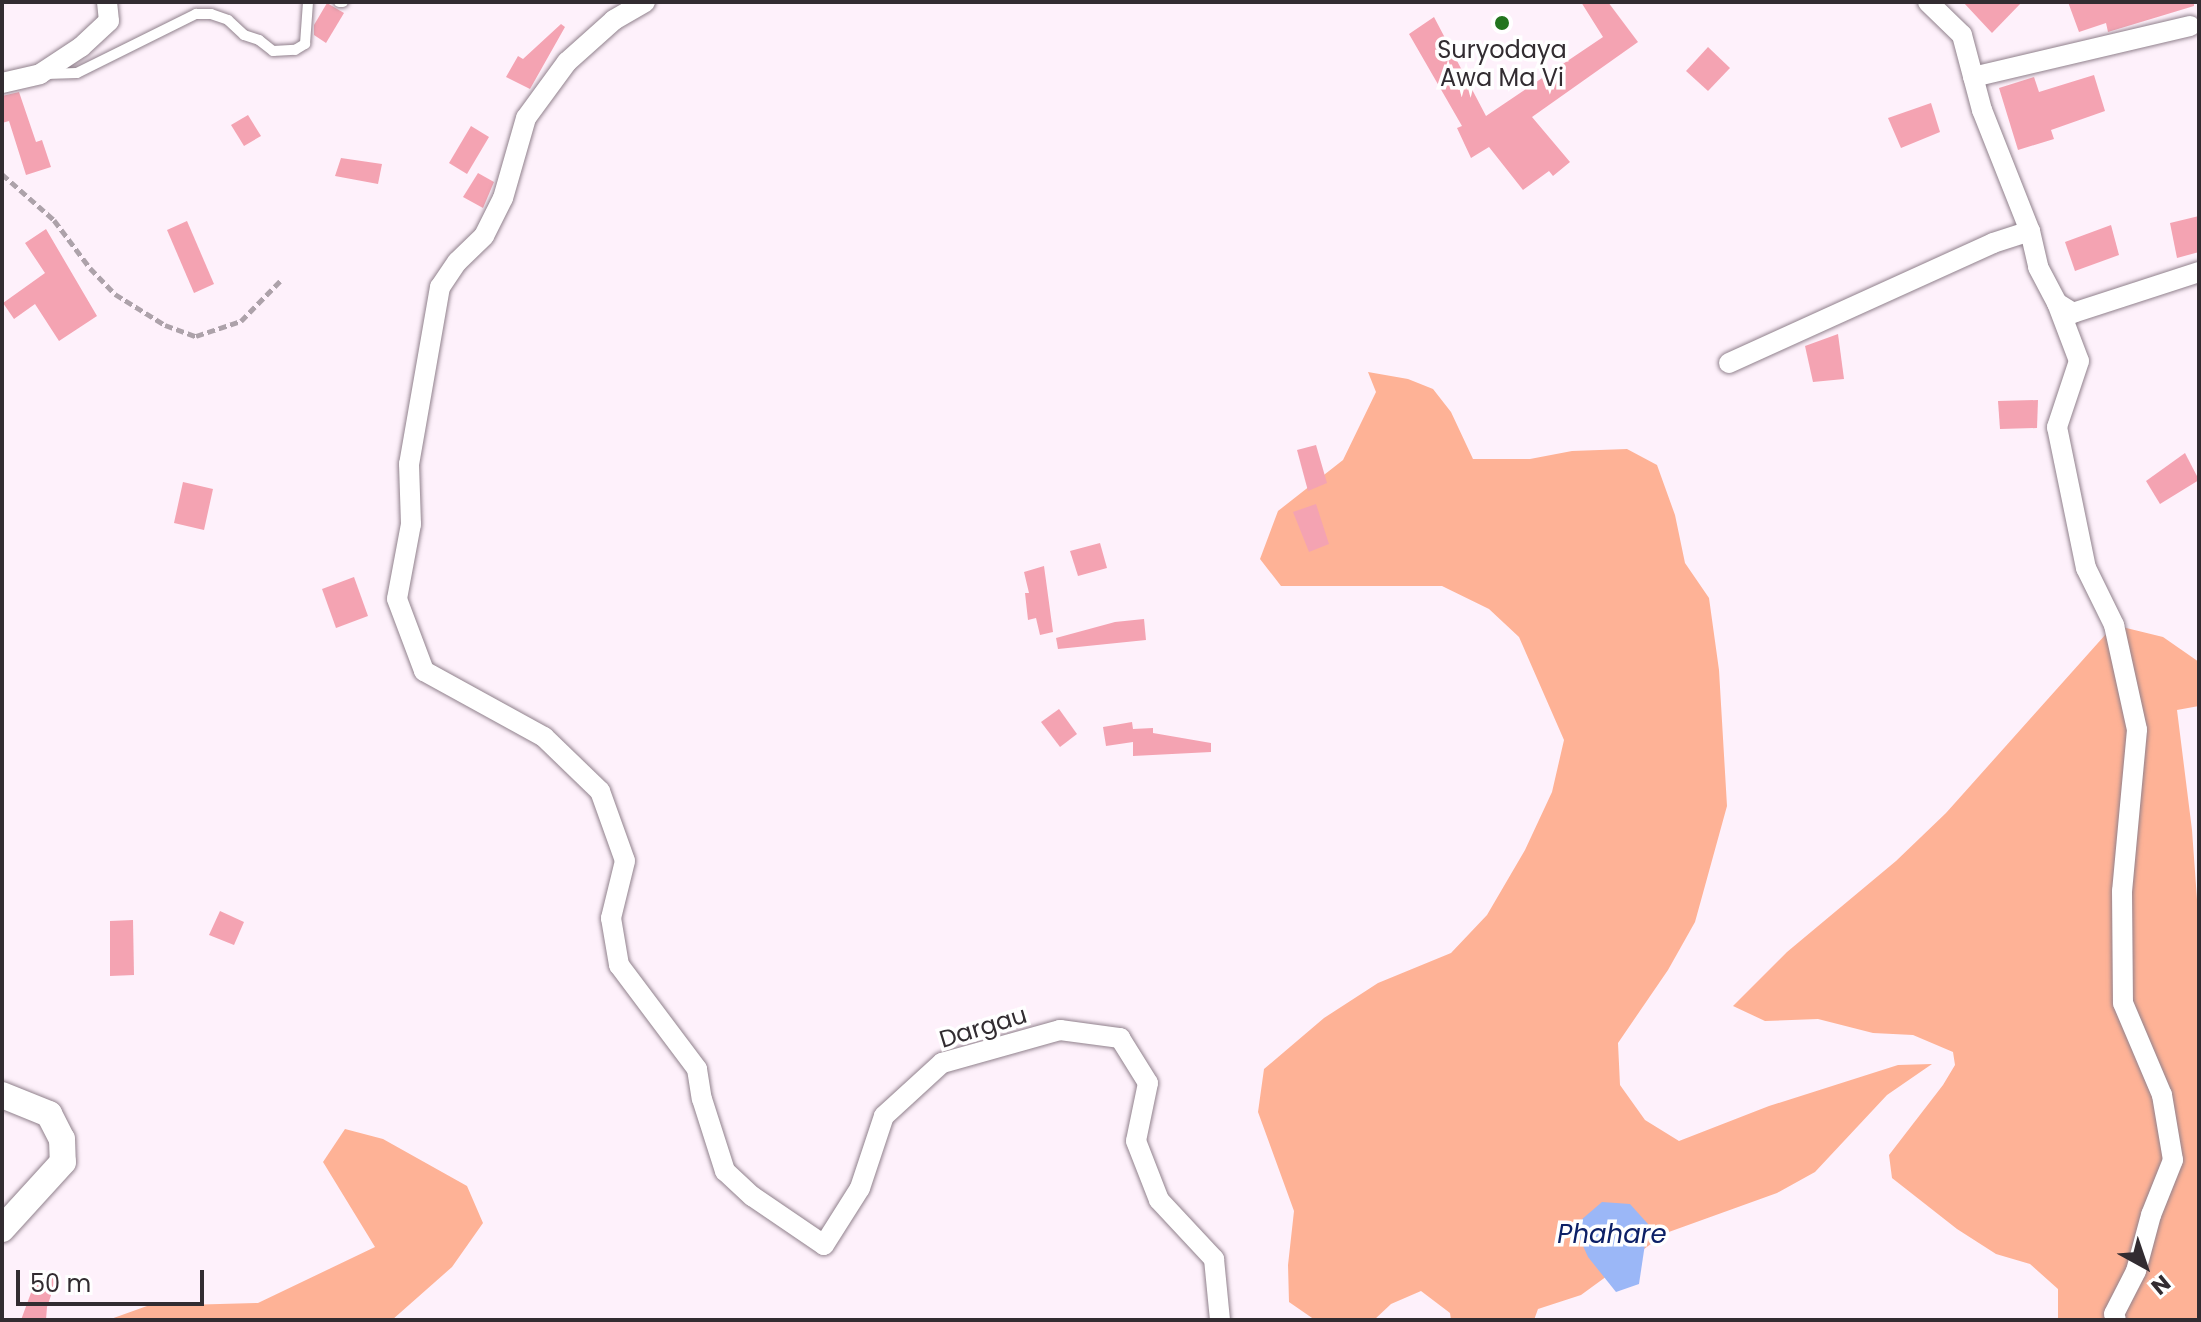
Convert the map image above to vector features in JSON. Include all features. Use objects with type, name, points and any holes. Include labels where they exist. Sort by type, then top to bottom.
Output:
[{"type":"street","points":[[2,83],[40,74],[81,47],[109,21],[107,2]]},
{"type":"street","name":"Dargau","points":[[645,2],[614,20],[567,62],[526,118],[503,198],[484,236],[457,262],[440,287],[409,464],[411,524],[397,599],[424,671],[544,737],[600,791],[625,861],[611,918],[619,965],[697,1069],[702,1099],[725,1171],[752,1196],[824,1245],[860,1188],[884,1116],[942,1063],[1060,1030],[1120,1038],[1148,1083],[1136,1141],[1159,1200],[1214,1259],[1220,1320]]},
{"type":"street","points":[[1928,2],[1962,35],[1973,77],[2030,231],[2038,267],[2057,303],[2079,361],[2057,427],[2086,568],[2114,625],[2137,730],[2122,891],[2123,1003],[2162,1095],[2173,1160],[2151,1215],[2136,1271],[2114,1314],[2116,1320]]},
{"type":"street","points":[[1973,77],[2190,26]]},
{"type":"street","points":[[1729,363],[1993,243],[2030,231]]},
{"type":"street","points":[[2057,303],[2073,313],[2199,272]]},
{"type":"street","points":[[2,1095],[49,1114],[62,1139],[63,1162],[2,1229]]},
{"type":"lane","points":[[40,74],[77,73],[196,14],[211,14],[228,20],[244,35],[259,40],[273,51],[295,50],[305,44],[308,2]]},
{"type":"path","points":[[2,174],[54,220],[90,268],[115,294],[165,325],[196,336],[241,321],[280,281]]},
{"type":"shaded area","points":[[1368,372],[1408,379],[1433,389],[1451,412],[1473,459],[1530,459],[1572,451],[1627,449],[1657,465],[1675,515],[1685,563],[1709,598],[1719,670],[1727,806],[1695,922],[1668,970],[1618,1043],[1620,1085],[1645,1120],[1679,1141],[1769,1106],[1898,1065],[1932,1064],[1887,1095],[1815,1172],[1777,1193],[1666,1233],[1581,1295],[1538,1309],[1534,1320],[1451,1320],[1450,1313],[1421,1291],[1391,1304],[1374,1320],[1315,1320],[1289,1302],[1288,1265],[1294,1211],[1258,1112],[1264,1069],[1324,1018],[1378,983],[1451,953],[1487,915],[1525,850],[1552,792],[1564,740],[1519,637],[1489,609],[1442,586],[1281,586],[1260,559],[1278,511],[1343,460],[1376,392]]},
{"type":"shaded area","points":[[2114,625],[2163,637],[2199,662],[2199,706],[2177,710],[2192,830],[2199,927],[2199,1320],[2058,1320],[2058,1289],[2030,1264],[1996,1254],[1957,1229],[1892,1178],[1889,1155],[1943,1085],[1955,1065],[1953,1052],[1913,1035],[1873,1033],[1818,1019],[1765,1021],[1733,1006],[1787,952],[1896,861],[1946,813]]},
{"type":"shaded area","points":[[345,1129],[383,1139],[467,1186],[483,1223],[452,1267],[392,1320],[108,1320],[147,1306],[258,1303],[375,1247],[323,1162]]},
{"type":"water","name":"Phahare","points":[[1602,1202],[1630,1204],[1648,1224],[1639,1284],[1616,1292],[1588,1257],[1574,1226]]},
{"type":"building","points":[[1581,2],[1608,2],[1638,42],[1532,117],[1570,162],[1553,176],[1549,171],[1523,190],[1489,147],[1471,158],[1457,128],[1462,126],[1409,34],[1434,17],[1486,116],[1603,37]]},
{"type":"building","points":[[1963,2],[2022,2],[1992,33]]},
{"type":"building","points":[[2068,2],[2194,2],[2194,6],[2108,32],[2106,23],[2079,32]]},
{"type":"building","points":[[327,3],[344,13],[326,43],[314,35],[314,25]]},
{"type":"building","points":[[561,24],[565,27],[530,89],[506,77],[518,56],[523,59]]},
{"type":"building","points":[[1708,47],[1730,68],[1708,91],[1686,71]]},
{"type":"building","points":[[2094,75],[2105,111],[2051,130],[2054,139],[2018,150],[1999,88],[2034,77],[2039,92]]},
{"type":"building","points":[[19,92],[36,142],[42,140],[51,167],[26,175],[9,121],[2,123],[2,96]]},
{"type":"building","points":[[1931,103],[1940,132],[1901,148],[1888,118]]},
{"type":"building","points":[[248,115],[261,136],[244,146],[231,125]]},
{"type":"building","points":[[471,126],[489,137],[467,174],[449,163]]},
{"type":"building","points":[[341,158],[382,164],[378,184],[335,176]]},
{"type":"building","points":[[478,173],[494,182],[483,208],[463,197]]},
{"type":"building","points":[[2199,216],[2199,252],[2177,258],[2170,223]]},
{"type":"building","points":[[187,221],[214,284],[194,293],[167,230]]},
{"type":"building","points":[[2111,225],[2119,255],[2075,271],[2065,242]]},
{"type":"building","points":[[46,229],[97,316],[59,341],[35,304],[14,319],[3,303],[45,273],[25,243]]},
{"type":"building","points":[[1838,334],[1844,379],[1813,382],[1805,346]]},
{"type":"building","points":[[2038,400],[2037,428],[2000,429],[1998,401]]},
{"type":"building","points":[[1316,445],[1327,483],[1308,491],[1297,450]]},
{"type":"building","points":[[2185,453],[2199,480],[2160,504],[2146,481]]},
{"type":"building","points":[[183,482],[213,489],[204,530],[174,523]]},
{"type":"building","points":[[1316,504],[1329,544],[1309,552],[1293,512]]},
{"type":"building","points":[[1100,543],[1107,568],[1078,576],[1070,551]]},
{"type":"building","points":[[1044,566],[1053,632],[1040,635],[1036,618],[1028,620],[1025,593],[1029,593],[1024,572]]},
{"type":"building","points":[[354,577],[368,616],[336,628],[322,589]]},
{"type":"building","points":[[1144,619],[1146,640],[1058,649],[1056,638],[1115,622]]},
{"type":"building","points":[[1059,709],[1077,734],[1060,747],[1041,722]]},
{"type":"building","points":[[1132,722],[1133,729],[1153,728],[1153,733],[1211,743],[1211,752],[1133,756],[1133,742],[1106,746],[1103,727]]},
{"type":"building","points":[[220,911],[244,922],[234,945],[209,935]]},
{"type":"building","points":[[133,920],[134,975],[110,976],[110,921]]},
{"type":"building","points":[[39,1271],[57,1278],[46,1320],[21,1320]]},
{"type":"place","name":"Suryodaya Awa Ma Vi","points":[[1502,23]]}]
